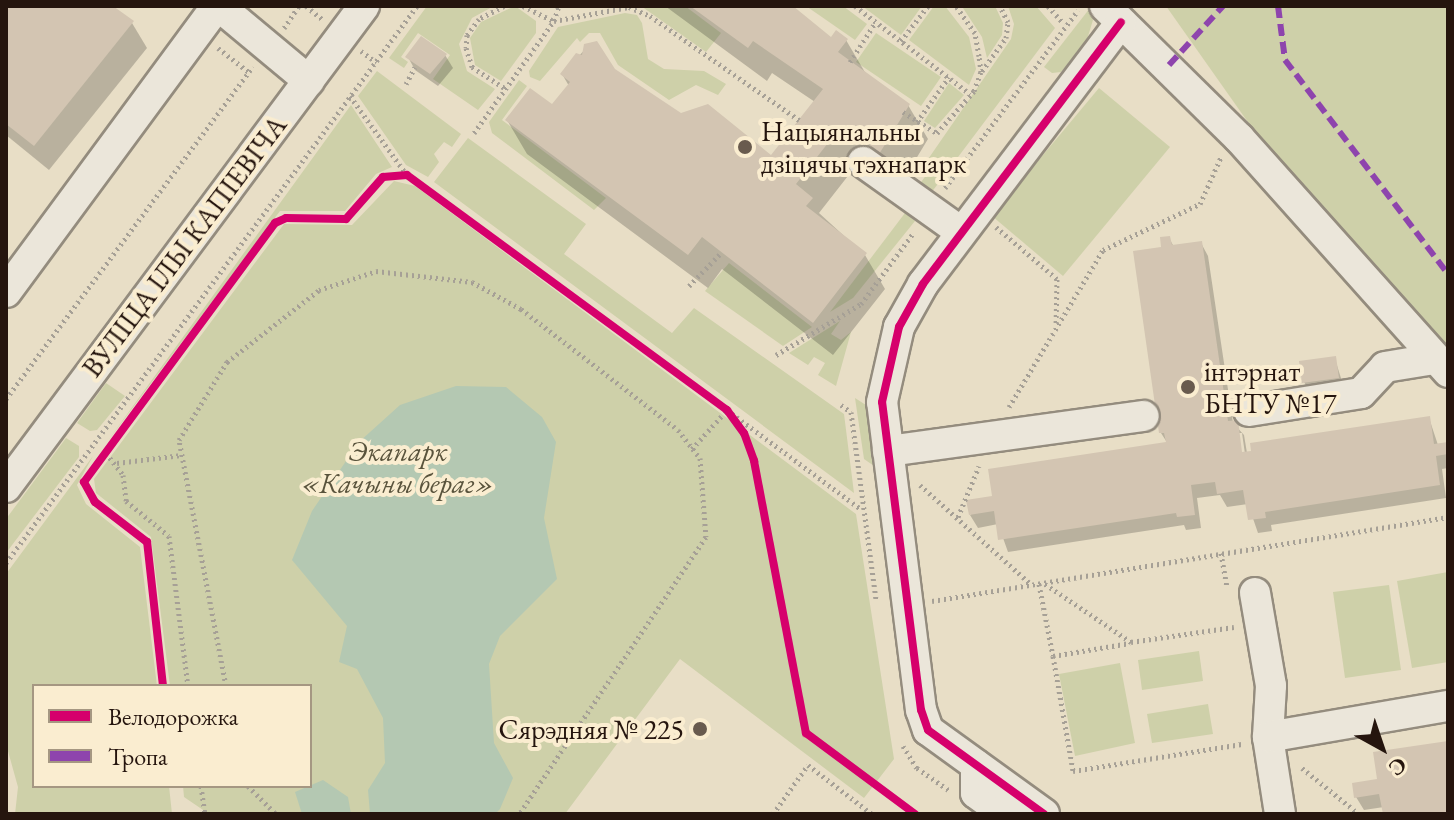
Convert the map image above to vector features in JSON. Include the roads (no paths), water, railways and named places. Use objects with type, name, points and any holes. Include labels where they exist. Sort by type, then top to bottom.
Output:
[{"type":"street","points":[[6,292],[218,6],[309,81]]},
{"type":"street","name":"ВУЛІЦА ІЛЬІ КАПІЕВІЧА","points":[[6,487],[16,453],[309,81],[364,6]]},
{"type":"street","points":[[1044,814],[928,730],[921,710],[882,402],[891,351],[923,284],[1113,14],[1239,138],[1441,365]]},
{"type":"street","points":[[863,162],[968,221]]},
{"type":"street","points":[[1249,411],[1361,393],[1385,367],[1441,365]]},
{"type":"street","points":[[888,451],[1144,416]]},
{"type":"street","points":[[1255,593],[1271,686],[1261,740],[1280,814]]},
{"type":"street","points":[[1261,740],[1448,706]]},
{"type":"street","points":[[976,765],[976,793],[1005,814]]},
{"type":"place","name":"Нацыянальны дзіцячы тэхнапарк","points":[[745,147]]},
{"type":"place","name":"інтэрнат БНТУ №17","points":[[1188,387]]},
{"type":"place","name":"Сярэдняя № 225","points":[[700,729]]},
{"type":"park label","name":"Экапарк «Качыны бераг»","points":[[398,467]]}]
